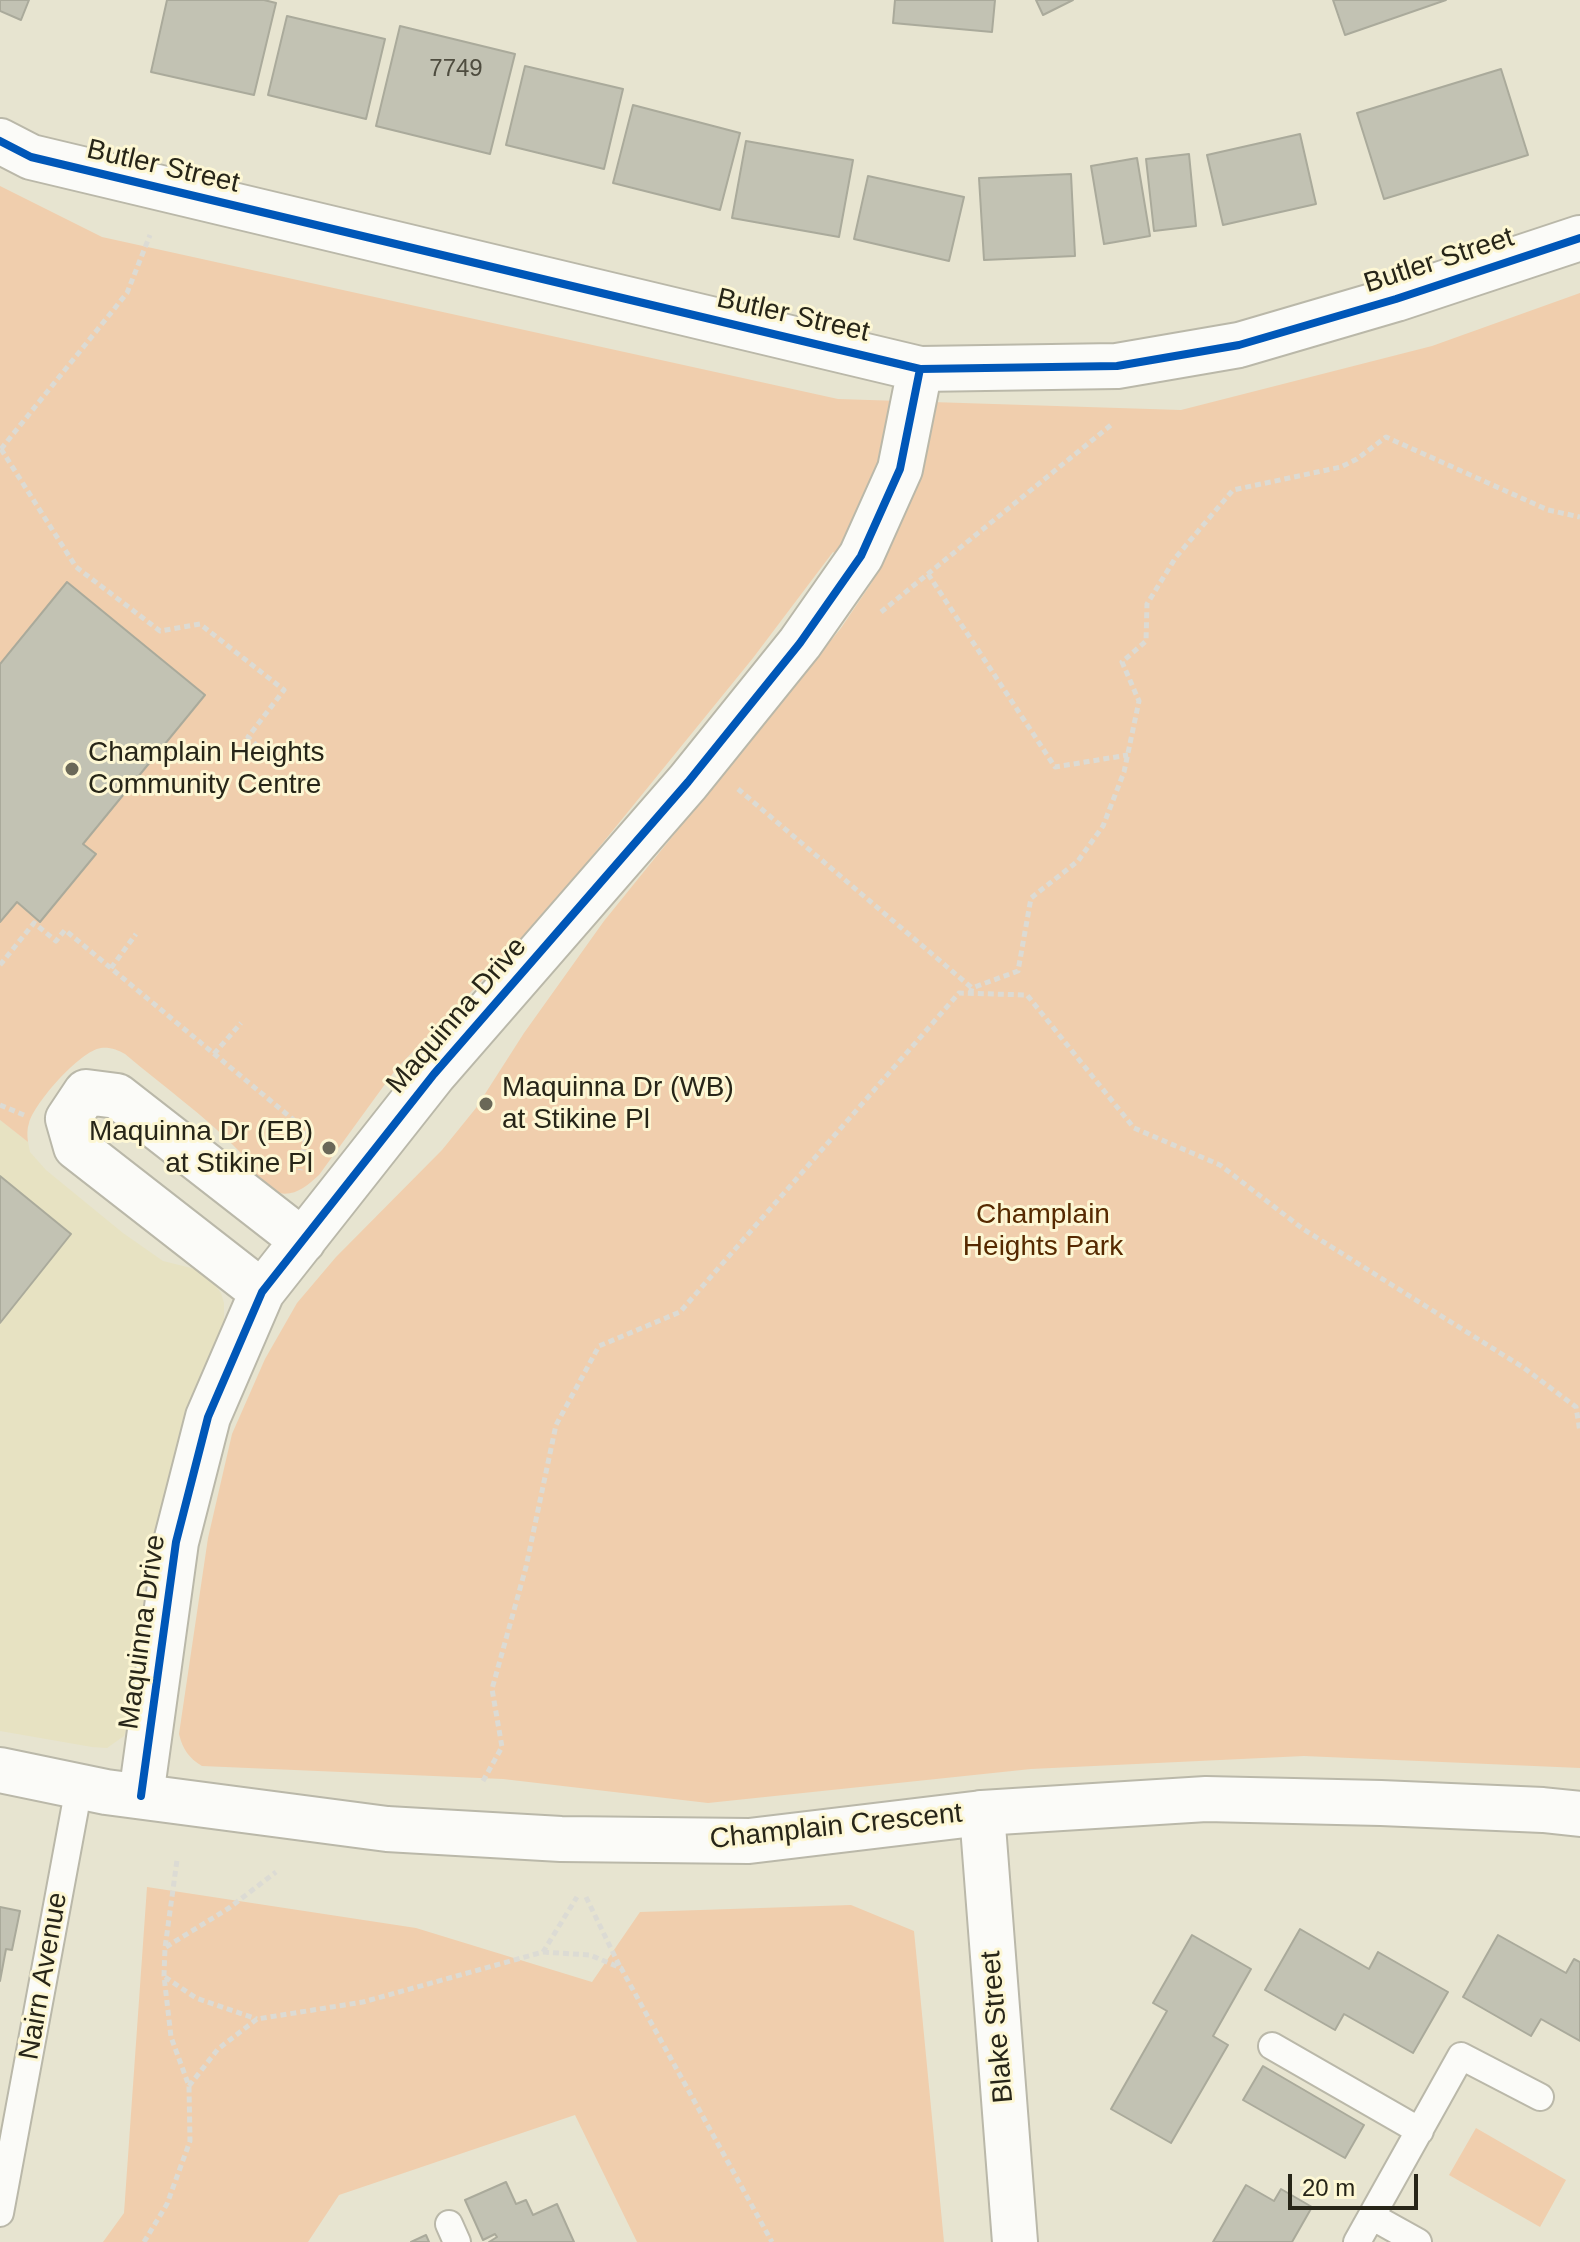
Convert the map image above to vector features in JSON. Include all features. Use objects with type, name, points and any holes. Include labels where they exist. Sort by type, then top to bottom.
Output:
[{"type":"street","name":"Butler Street","points":[[0,141],[31,157],[920,369],[1117,366],[1239,345],[1396,299],[1580,238]]},
{"type":"street","name":"Maquinna Drive","points":[[141,1796],[176,1542],[208,1417],[262,1292],[434,1074],[688,782],[809,631],[861,556],[900,469],[920,369]]},
{"type":"street","points":[[262,1292],[76,1147],[68,1119],[86,1092],[117,1096],[303,1241]]},
{"type":"street","name":"Champlain Crescent","points":[[0,1770],[79,1787],[387,1829],[561,1839],[749,1841],[982,1813],[1206,1799],[1381,1803],[1580,1814]]},
{"type":"street","name":"Blake Street","points":[[982,1813],[1015,2242]]},
{"type":"lane","name":"Nairn Avenue","points":[[0,2213],[79,1787]]},
{"type":"lane","points":[[1272,2046],[1420,2131]]},
{"type":"lane","points":[[1357,2242],[1461,2056],[1540,2097]]},
{"type":"lane","points":[[1373,2217],[1418,2242]]},
{"type":"path","points":[[150,235],[127,293],[0,449],[76,567],[160,631],[200,624],[284,690],[248,737],[277,766]]},
{"type":"path","points":[[881,612],[1111,425]]},
{"type":"path","points":[[971,991],[1018,971],[1031,898],[1078,861],[1103,826],[1128,755],[1139,701],[1122,662],[1146,641],[1147,604],[1176,557],[1233,490],[1341,467],[1386,437],[1548,510],[1580,517]]},
{"type":"path","points":[[928,574],[1055,767],[1128,755]]},
{"type":"path","points":[[736,788],[971,991]]},
{"type":"path","points":[[0,965],[34,923],[56,941],[65,930],[307,1131],[298,1177]]},
{"type":"path","points":[[111,968],[136,934]]},
{"type":"path","points":[[483,1781],[502,1747],[492,1689],[526,1567],[556,1425],[599,1346],[680,1312],[959,993],[1027,995],[1134,1128],[1220,1165],[1303,1229],[1524,1368],[1576,1407],[1580,1432]]},
{"type":"path","points":[[214,1054],[241,1023]]},
{"type":"path","points":[[0,1105],[25,1116]]},
{"type":"path","points":[[144,2242],[167,2204],[190,2141],[189,2086],[171,2037],[164,1976],[177,1860]]},
{"type":"path","points":[[165,1948],[229,1908],[276,1872]]},
{"type":"path","points":[[543,1952],[577,1897]]},
{"type":"path","points":[[586,1897],[621,1968],[772,2242]]},
{"type":"path","points":[[164,1976],[196,1998],[257,2019],[363,2002],[543,1952],[590,1955],[621,1968]]},
{"type":"path","points":[[189,2086],[218,2049],[257,2019]]},
{"type":"shaded area","points":[[0,1120],[28,1142],[30,1152],[46,1170],[123,1233],[163,1261],[199,1270],[221,1293],[224,1303],[224,1325],[130,1719],[124,1736],[107,1748],[0,1731]]},
{"type":"green space","name":"Champlain Heights Park","points":[[0,186],[102,237],[838,399],[1181,410],[1432,346],[1580,293],[1580,1768],[1304,1756],[1031,1769],[708,1803],[503,1779],[202,1766],[190,1757],[179,1734],[208,1538],[232,1434],[265,1359],[297,1303],[336,1257],[442,1150],[476,1108],[524,1033],[604,921],[841,628],[872,582],[833,552],[753,658],[536,925],[396,1069],[319,1175],[304,1187],[288,1194],[268,1189],[258,1180],[239,1151],[212,1126],[125,1054],[111,1048],[92,1051],[59,1079],[33,1114],[28,1128],[28,1142],[0,1120]]},
{"type":"green space","points":[[147,1887],[416,1928],[592,1982],[640,1912],[851,1905],[914,1931],[944,2242],[637,2242],[575,2115],[339,2195],[308,2242],[103,2242],[124,2213]]},
{"type":"green space","points":[[1476,2128],[1566,2180],[1540,2227],[1449,2175]]},
{"type":"building","points":[[0,0],[29,0],[21,20],[0,11]]},
{"type":"building","points":[[167,0],[264,0],[276,3],[254,95],[151,72]]},
{"type":"building","points":[[895,0],[995,0],[992,32],[893,23]]},
{"type":"building","points":[[1036,0],[1073,0],[1043,15]]},
{"type":"building","points":[[1333,0],[1446,0],[1345,35]]},
{"type":"building","points":[[287,16],[385,39],[366,119],[268,95]]},
{"type":"building","points":[[400,26],[515,54],[490,154],[376,126]]},
{"type":"building","points":[[525,66],[623,89],[604,169],[506,145]]},
{"type":"building","points":[[1501,69],[1528,155],[1384,199],[1357,113]]},
{"type":"building","points":[[633,105],[740,133],[720,210],[613,183]]},
{"type":"building","points":[[1300,134],[1316,204],[1223,225],[1207,155]]},
{"type":"building","points":[[746,141],[853,160],[839,237],[732,218]]},
{"type":"building","points":[[1189,154],[1196,226],[1154,231],[1146,159]]},
{"type":"building","points":[[1137,158],[1150,236],[1104,244],[1091,166]]},
{"type":"building","points":[[1071,174],[1075,256],[984,260],[979,178]]},
{"type":"building","points":[[868,176],[964,197],[949,261],[854,239]]},
{"type":"building","name":"Champlain Heights Community Centre","points":[[67,582],[205,695],[83,844],[96,854],[40,922],[17,902],[0,922],[0,664]]},
{"type":"building","points":[[0,1176],[71,1234],[0,1323]]},
{"type":"building","points":[[0,1907],[20,1911],[12,1950],[6,1949],[0,1981]]},
{"type":"building","points":[[1300,1929],[1369,1969],[1378,1952],[1448,1992],[1413,2053],[1344,2014],[1335,2030],[1265,1990]]},
{"type":"building","points":[[1192,1935],[1251,1969],[1213,2036],[1228,2045],[1171,2143],[1111,2109],[1167,2011],[1153,2003]]},
{"type":"building","points":[[1498,1935],[1566,1973],[1574,1959],[1580,1962],[1580,2041],[1541,2019],[1531,2036],[1463,1997]]},
{"type":"building","points":[[1263,2066],[1364,2125],[1345,2158],[1243,2100]]},
{"type":"building","points":[[506,2182],[516,2204],[526,2200],[533,2215],[557,2204],[574,2242],[489,2242],[497,2237],[495,2234],[483,2240],[465,2200]]},
{"type":"building","points":[[1246,2185],[1274,2201],[1281,2189],[1312,2207],[1292,2242],[1213,2242]]},
{"type":"building","points":[[426,2235],[429,2242],[411,2242]]},
{"type":"cycle path","points":[[0,141],[31,157],[920,369],[1117,366],[1239,345],[1396,299],[1580,238]]},
{"type":"cycle path","points":[[141,1796],[176,1542],[208,1417],[262,1292],[434,1074],[688,782],[800,643],[861,556],[900,469],[920,369]]},
{"type":"place","name":"Champlain Heights Community Centre","points":[[72,769]]},
{"type":"place","name":"Maquinna Dr (WB) at Stikine Pl","points":[[486,1104]]},
{"type":"place","name":"Maquinna Dr (EB) at Stikine Pl","points":[[329,1148]]}]
